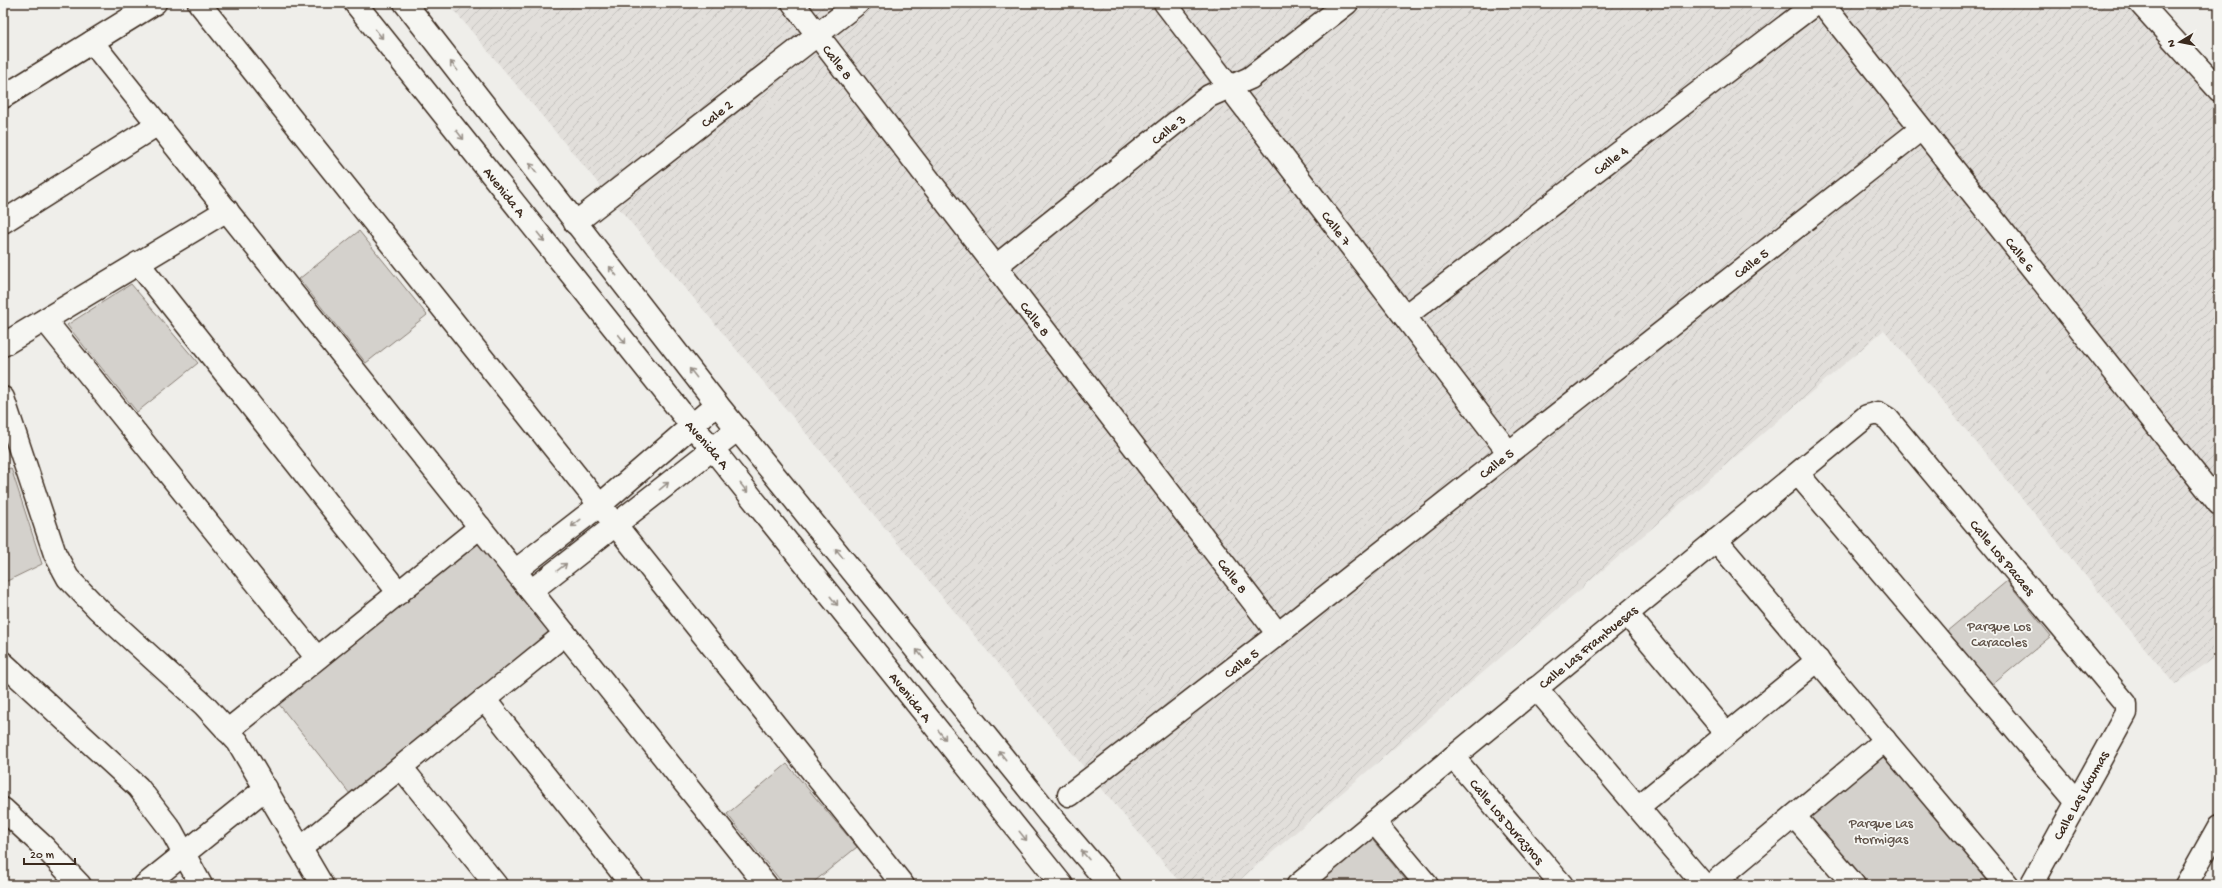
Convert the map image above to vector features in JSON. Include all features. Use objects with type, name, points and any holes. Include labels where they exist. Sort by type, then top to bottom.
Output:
[{"type":"street","points":[[3,96],[155,3]]},
{"type":"street","points":[[199,3],[903,885]]},
{"type":"street","name":"Avenida A","points":[[355,3],[692,426],[712,448],[1062,885]]},
{"type":"street","points":[[405,3],[717,404],[738,428],[1049,814],[1110,885]]},
{"type":"street","name":"Calle 8","points":[[794,3],[1278,634]]},
{"type":"street","name":"Cale 2","points":[[575,223],[858,3]]},
{"type":"street","name":"Calle 7","points":[[1165,3],[1509,453]]},
{"type":"street","name":"Calle 3","points":[[996,266],[1210,96],[1250,78],[1346,3]]},
{"type":"street","name":"Calle 4","points":[[1404,316],[1816,3]]},
{"type":"street","name":"Calle 6","points":[[1822,3],[2219,504]]},
{"type":"street","points":[[2140,3],[2219,90]]},
{"type":"street","points":[[92,42],[766,885]]},
{"type":"street","points":[[3,222],[158,124]]},
{"type":"street","name":"Calle 5","points":[[1069,796],[1278,634],[1921,129]]},
{"type":"street","points":[[3,345],[227,210]]},
{"type":"street","points":[[138,263],[399,593]]},
{"type":"street","points":[[45,320],[317,658]]},
{"type":"street","points":[[3,398],[55,554],[68,578],[98,609],[204,705],[238,742],[322,885]]},
{"type":"street","points":[[515,571],[600,505],[717,404]]},
{"type":"street","name":"Calle Las Frambuesas","points":[[1298,885],[1867,416],[1878,413]]},
{"type":"street","name":"Calle Los Pacaes","points":[[1878,413],[1888,419],[2126,704]]},
{"type":"street","points":[[531,591],[738,428]]},
{"type":"street","points":[[1798,474],[2076,802]]},
{"type":"street","points":[[227,731],[480,527]]},
{"type":"street","points":[[1716,540],[2007,885]]},
{"type":"street","points":[[1627,614],[1727,734]]},
{"type":"street","points":[[301,848],[566,634]]},
{"type":"street","points":[[1638,807],[1818,660]]},
{"type":"street","points":[[3,663],[138,787],[171,830],[201,885]]},
{"type":"street","points":[[1536,688],[1704,885]]},
{"type":"street","points":[[484,699],[632,885]]},
{"type":"street","name":"Calle Las Lúcumas","points":[[2031,885],[2126,713],[2126,704]]},
{"type":"street","points":[[1711,885],[1885,740]]},
{"type":"street","name":"Calle Los Duraznos","points":[[1453,757],[1562,885]]},
{"type":"street","points":[[400,767],[496,885]]},
{"type":"street","points":[[145,885],[266,788]]},
{"type":"street","points":[[3,809],[44,847],[80,885]]},
{"type":"street","points":[[1794,816],[1854,885]]},
{"type":"street","points":[[1374,822],[1427,885]]},
{"type":"street","points":[[2186,885],[2219,826]]},
{"type":"shaded area","points":[[448,3],[2155,3],[2219,75],[2219,655],[2175,685],[1884,330],[1234,885],[1182,885]]},
{"type":"green space","points":[[359,231],[427,315],[366,363],[299,279]]},
{"type":"green space","points":[[131,284],[198,363],[137,412],[67,325]]},
{"type":"green space","points":[[11,468],[42,564],[3,583],[3,470]]},
{"type":"green space","points":[[479,542],[551,633],[350,794],[278,703]]},
{"type":"green space","name":"Parque Los Caracoles","points":[[2007,581],[2051,636],[1991,686],[1946,632]]},
{"type":"green space","name":"Parque Las Hormigas","points":[[1883,755],[1994,885],[1864,885],[1806,818]]},
{"type":"green space","points":[[787,764],[857,847],[810,885],[784,885],[727,814]]},
{"type":"green space","points":[[1370,837],[1410,885],[1313,885]]}]
